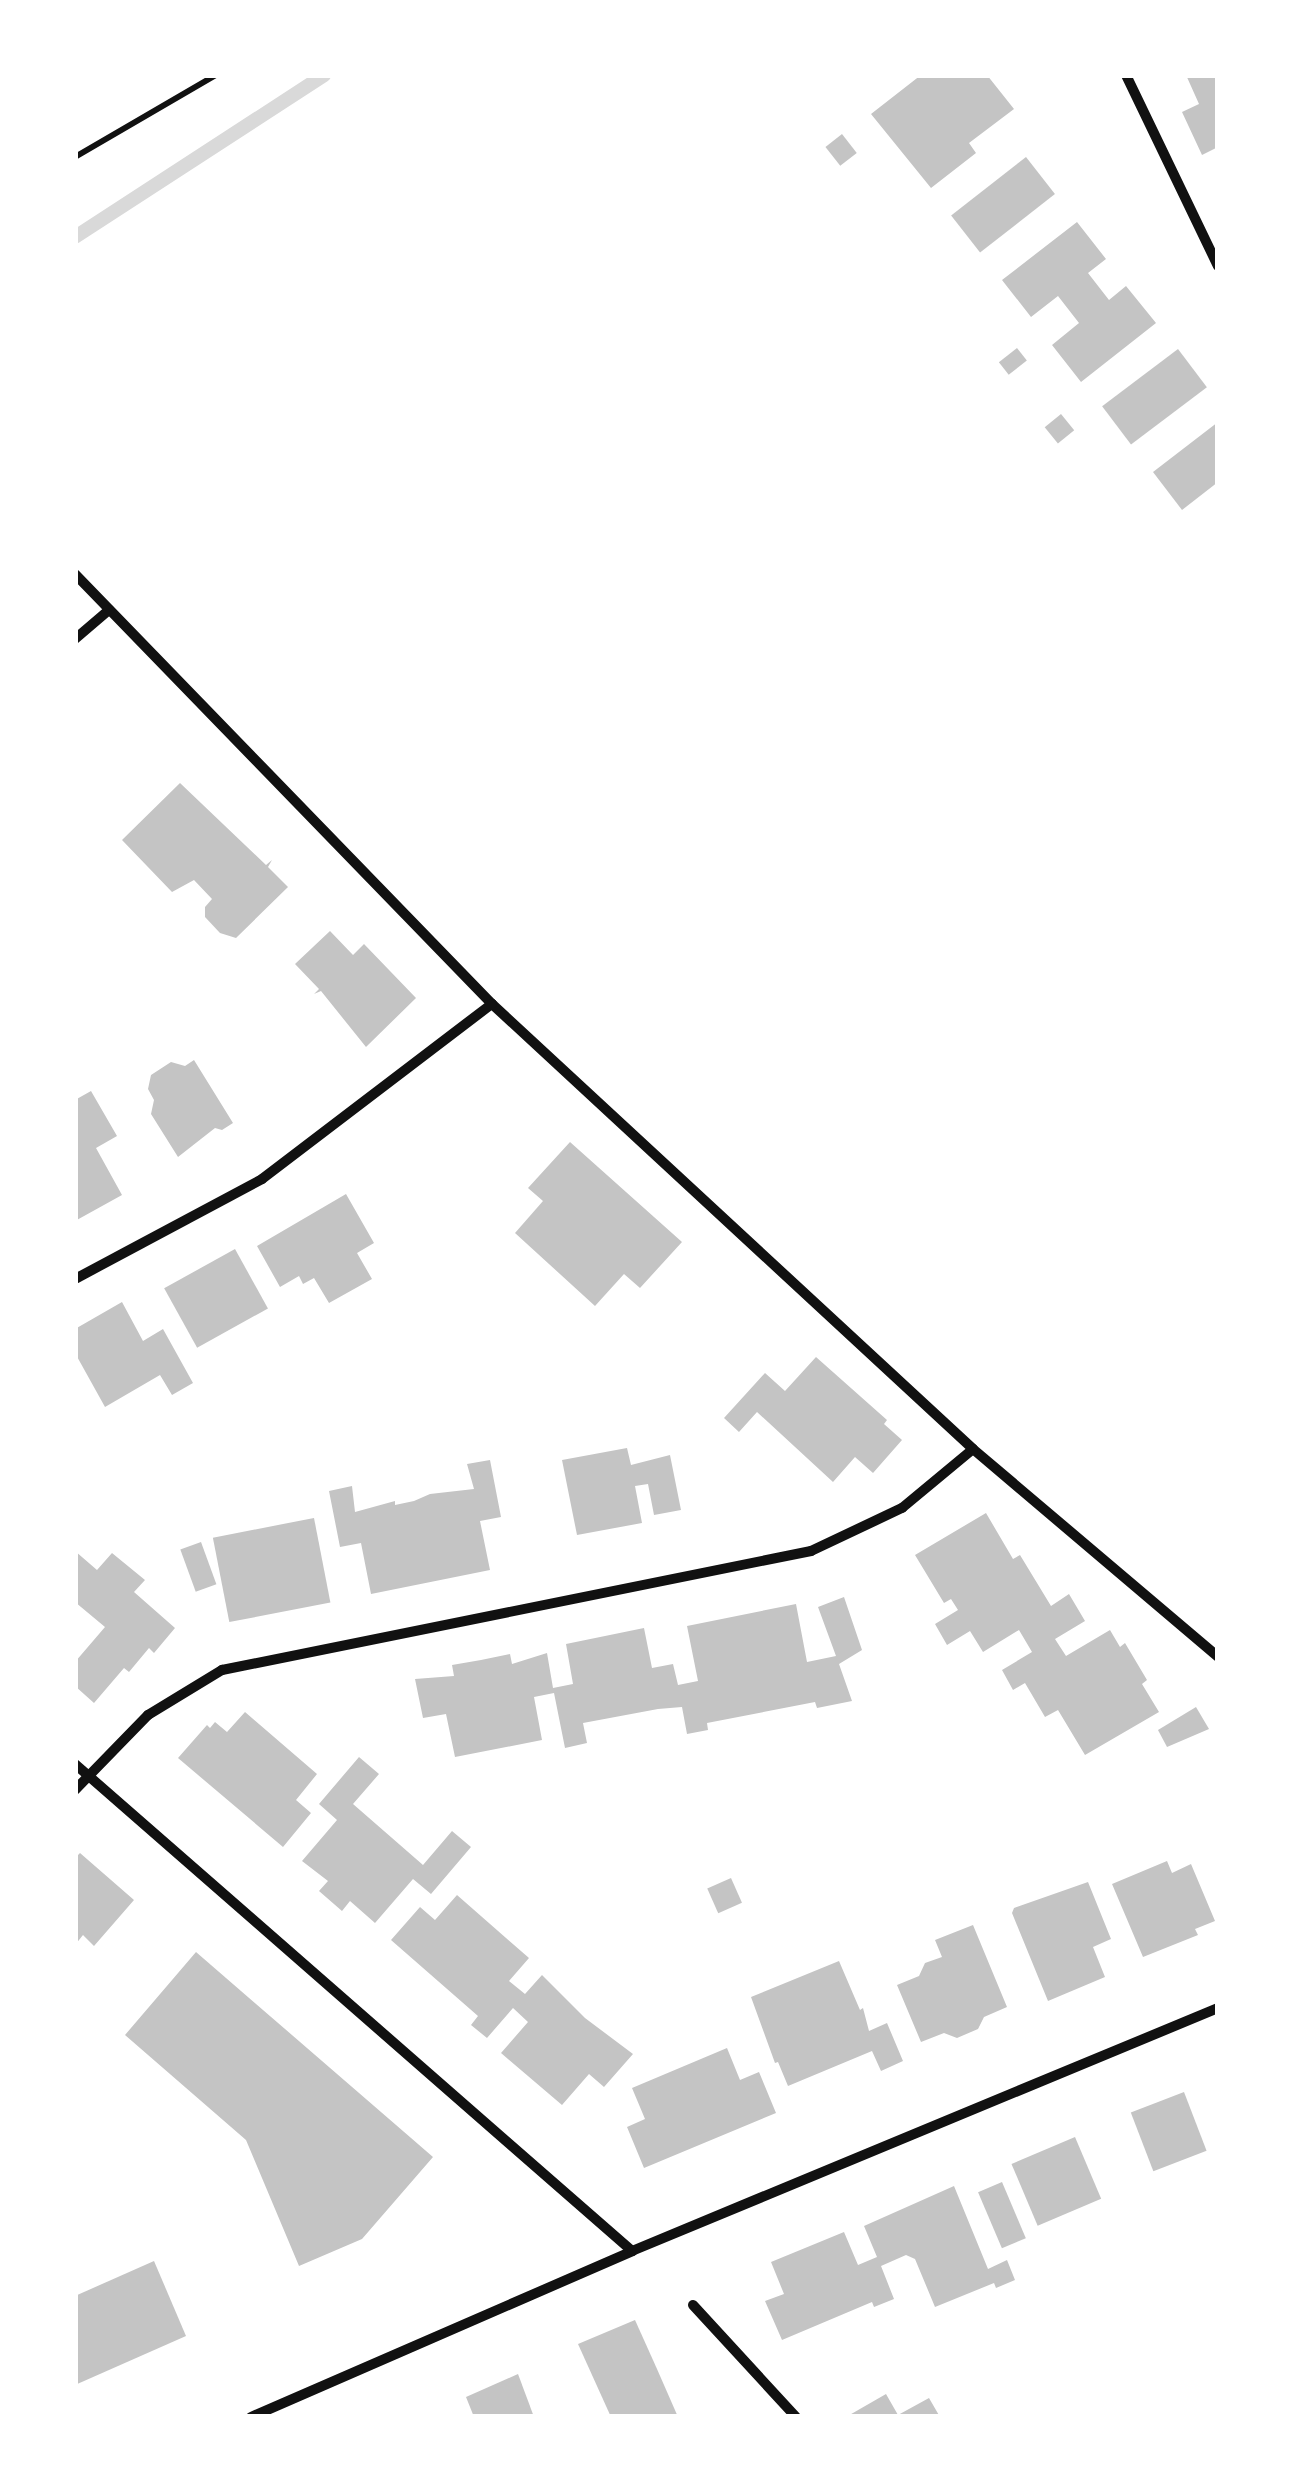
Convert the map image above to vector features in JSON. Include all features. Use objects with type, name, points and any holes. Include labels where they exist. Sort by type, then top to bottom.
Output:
[{"type":"street","points":[[1126,75],[1218,266]]},
{"type":"street","points":[[75,574],[492,1004],[973,1448],[1218,1656]]},
{"type":"street","points":[[75,640],[109,610]]},
{"type":"street","points":[[75,1279],[262,1179],[492,1004]]},
{"type":"street","points":[[75,1790],[148,1715],[222,1670],[811,1551],[902,1508],[973,1448]]},
{"type":"street","points":[[75,1764],[632,2251]]},
{"type":"street","points":[[251,2417],[632,2251],[1218,2008]]},
{"type":"street","points":[[693,2304],[796,2417]]},
{"type":"path","points":[[75,157],[216,75]]},
{"type":"building","points":[[921,75],[987,75],[1014,109],[969,143],[976,153],[931,188],[871,114]]},
{"type":"building","points":[[1186,75],[1218,75],[1218,147],[1202,155],[1182,112],[1199,104]]},
{"type":"building","points":[[842,134],[857,153],[840,166],[825,147]]},
{"type":"building","points":[[1026,157],[1055,194],[980,253],[951,215]]},
{"type":"building","points":[[1077,222],[1106,259],[1088,273],[1109,300],[1126,286],[1156,323],[1081,382],[1052,345],[1079,323],[1058,296],[1031,317],[1002,280]]},
{"type":"building","points":[[1017,348],[1027,361],[1009,375],[999,362]]},
{"type":"building","points":[[1178,349],[1207,387],[1131,445],[1102,406]]},
{"type":"building","points":[[1061,414],[1074,430],[1058,444],[1045,427]]},
{"type":"building","points":[[1218,422],[1218,482],[1182,510],[1153,472]]},
{"type":"building","points":[[180,783],[266,865],[272,860],[268,867],[288,887],[236,938],[220,933],[205,917],[205,907],[212,899],[194,880],[172,892],[122,840]]},
{"type":"building","points":[[330,931],[353,955],[364,944],[416,998],[366,1047],[321,991],[314,994],[319,989],[295,964]]},
{"type":"building","points":[[194,1060],[233,1123],[222,1130],[215,1128],[178,1157],[151,1114],[154,1100],[148,1089],[151,1075],[171,1062],[185,1066]]},
{"type":"building","points":[[91,1091],[117,1136],[96,1148],[122,1195],[75,1221],[75,1100]]},
{"type":"building","points":[[570,1142],[682,1242],[640,1288],[624,1274],[595,1306],[515,1233],[543,1201],[528,1188]]},
{"type":"building","points":[[346,1194],[374,1243],[357,1253],[372,1279],[329,1303],[314,1278],[303,1284],[299,1276],[280,1287],[257,1246]]},
{"type":"building","points":[[235,1249],[268,1308],[197,1348],[164,1288]]},
{"type":"building","points":[[122,1302],[143,1341],[163,1329],[193,1383],[172,1395],[160,1375],[105,1407],[75,1353],[75,1329]]},
{"type":"building","points":[[816,1357],[887,1420],[884,1424],[902,1440],[873,1473],[855,1457],[833,1482],[757,1412],[739,1432],[724,1418],[765,1373],[785,1391]]},
{"type":"building","points":[[627,1448],[631,1465],[670,1455],[681,1510],[654,1515],[648,1484],[635,1486],[642,1523],[577,1535],[562,1460]]},
{"type":"building","points":[[490,1460],[501,1517],[480,1521],[490,1570],[371,1594],[361,1543],[340,1547],[329,1491],[352,1486],[355,1512],[395,1501],[395,1505],[430,1494],[474,1489],[467,1464]]},
{"type":"building","points":[[986,1513],[1013,1559],[1020,1555],[1051,1606],[1069,1594],[1085,1621],[1055,1639],[1066,1656],[1110,1630],[1120,1647],[1125,1643],[1147,1680],[1142,1684],[1159,1712],[1085,1755],[1058,1710],[1045,1717],[1025,1683],[1013,1690],[1002,1670],[1032,1652],[1019,1630],[983,1652],[970,1631],[947,1645],[935,1624],[958,1610],[951,1599],[944,1603],[915,1555]]},
{"type":"building","points":[[314,1518],[330,1602],[229,1622],[213,1538]]},
{"type":"building","points":[[201,1542],[216,1584],[196,1592],[180,1550]]},
{"type":"building","points":[[75,1551],[97,1570],[112,1553],[145,1580],[134,1592],[175,1628],[154,1653],[149,1648],[129,1672],[124,1668],[94,1703],[75,1686],[75,1662],[105,1627],[75,1602]]},
{"type":"building","points":[[844,1597],[862,1650],[839,1664],[852,1701],[817,1708],[815,1702],[707,1723],[708,1730],[687,1734],[682,1707],[658,1709],[583,1723],[587,1743],[565,1748],[554,1693],[534,1697],[542,1740],[455,1757],[446,1714],[423,1718],[415,1679],[454,1676],[452,1665],[510,1654],[512,1664],[547,1653],[553,1688],[573,1684],[566,1644],[644,1628],[652,1668],[673,1664],[678,1685],[698,1681],[687,1626],[796,1604],[807,1662],[836,1656],[818,1607]]},
{"type":"building","points":[[1196,1707],[1209,1729],[1167,1747],[1158,1730]]},
{"type":"building","points":[[245,1712],[317,1774],[296,1800],[311,1813],[283,1847],[178,1758],[207,1725],[210,1728],[215,1722],[227,1732]]},
{"type":"building","points":[[359,1757],[379,1774],[353,1804],[423,1865],[452,1831],[471,1847],[431,1894],[413,1879],[375,1923],[350,1901],[342,1911],[319,1891],[328,1881],[302,1861],[337,1820],[319,1804]]},
{"type":"building","points":[[80,1853],[134,1900],[94,1946],[83,1935],[75,1945],[75,1858]]},
{"type":"building","points":[[1167,1861],[1172,1873],[1191,1864],[1215,1921],[1195,1929],[1198,1935],[1143,1957],[1112,1884]]},
{"type":"building","points":[[731,1878],[742,1903],[718,1913],[707,1889]]},
{"type":"building","points":[[1088,1882],[1111,1939],[1093,1947],[1105,1977],[1048,2001],[1012,1913],[1014,1908]]},
{"type":"building","points":[[457,1895],[529,1958],[509,1981],[525,1994],[542,1975],[585,2018],[633,2054],[604,2087],[589,2074],[562,2105],[501,2053],[528,2022],[513,2008],[487,2038],[471,2025],[478,2016],[391,1940],[420,1907],[435,1920]]},
{"type":"building","points":[[973,1925],[1007,2007],[984,2017],[978,2029],[957,2038],[944,2033],[921,2042],[897,1985],[919,1976],[925,1963],[942,1957],[935,1940]]},
{"type":"building","points":[[196,1952],[433,2157],[362,2239],[299,2266],[246,2140],[125,2035]]},
{"type":"building","points":[[839,1961],[860,2010],[863,2008],[869,2031],[887,2023],[903,2061],[881,2071],[872,2051],[788,2086],[778,2062],[775,2063],[751,1997]]},
{"type":"building","points":[[727,2048],[740,2080],[759,2072],[776,2113],[644,2168],[627,2127],[645,2119],[632,2088]]},
{"type":"building","points":[[1184,2092],[1207,2151],[1153,2171],[1131,2112]]},
{"type":"building","points":[[1075,2137],[1101,2199],[1038,2226],[1011,2164]]},
{"type":"building","points":[[1002,2182],[1026,2238],[1002,2248],[978,2192]]},
{"type":"building","points":[[954,2186],[988,2269],[1007,2260],[1015,2280],[996,2288],[994,2283],[935,2307],[915,2259],[906,2255],[881,2266],[894,2299],[874,2307],[872,2302],[782,2340],[765,2301],[784,2294],[771,2262],[844,2232],[858,2265],[877,2257],[864,2226]]},
{"type":"building","points":[[154,2261],[186,2336],[75,2385],[75,2296]]},
{"type":"building","points":[[635,2320],[678,2417],[611,2417],[578,2344]]},
{"type":"building","points":[[518,2374],[534,2417],[474,2417],[466,2397]]},
{"type":"building","points":[[886,2394],[898,2415],[929,2398],[940,2417],[846,2417]]},
{"type":"waterway","points":[[75,237],[324,75]]}]
